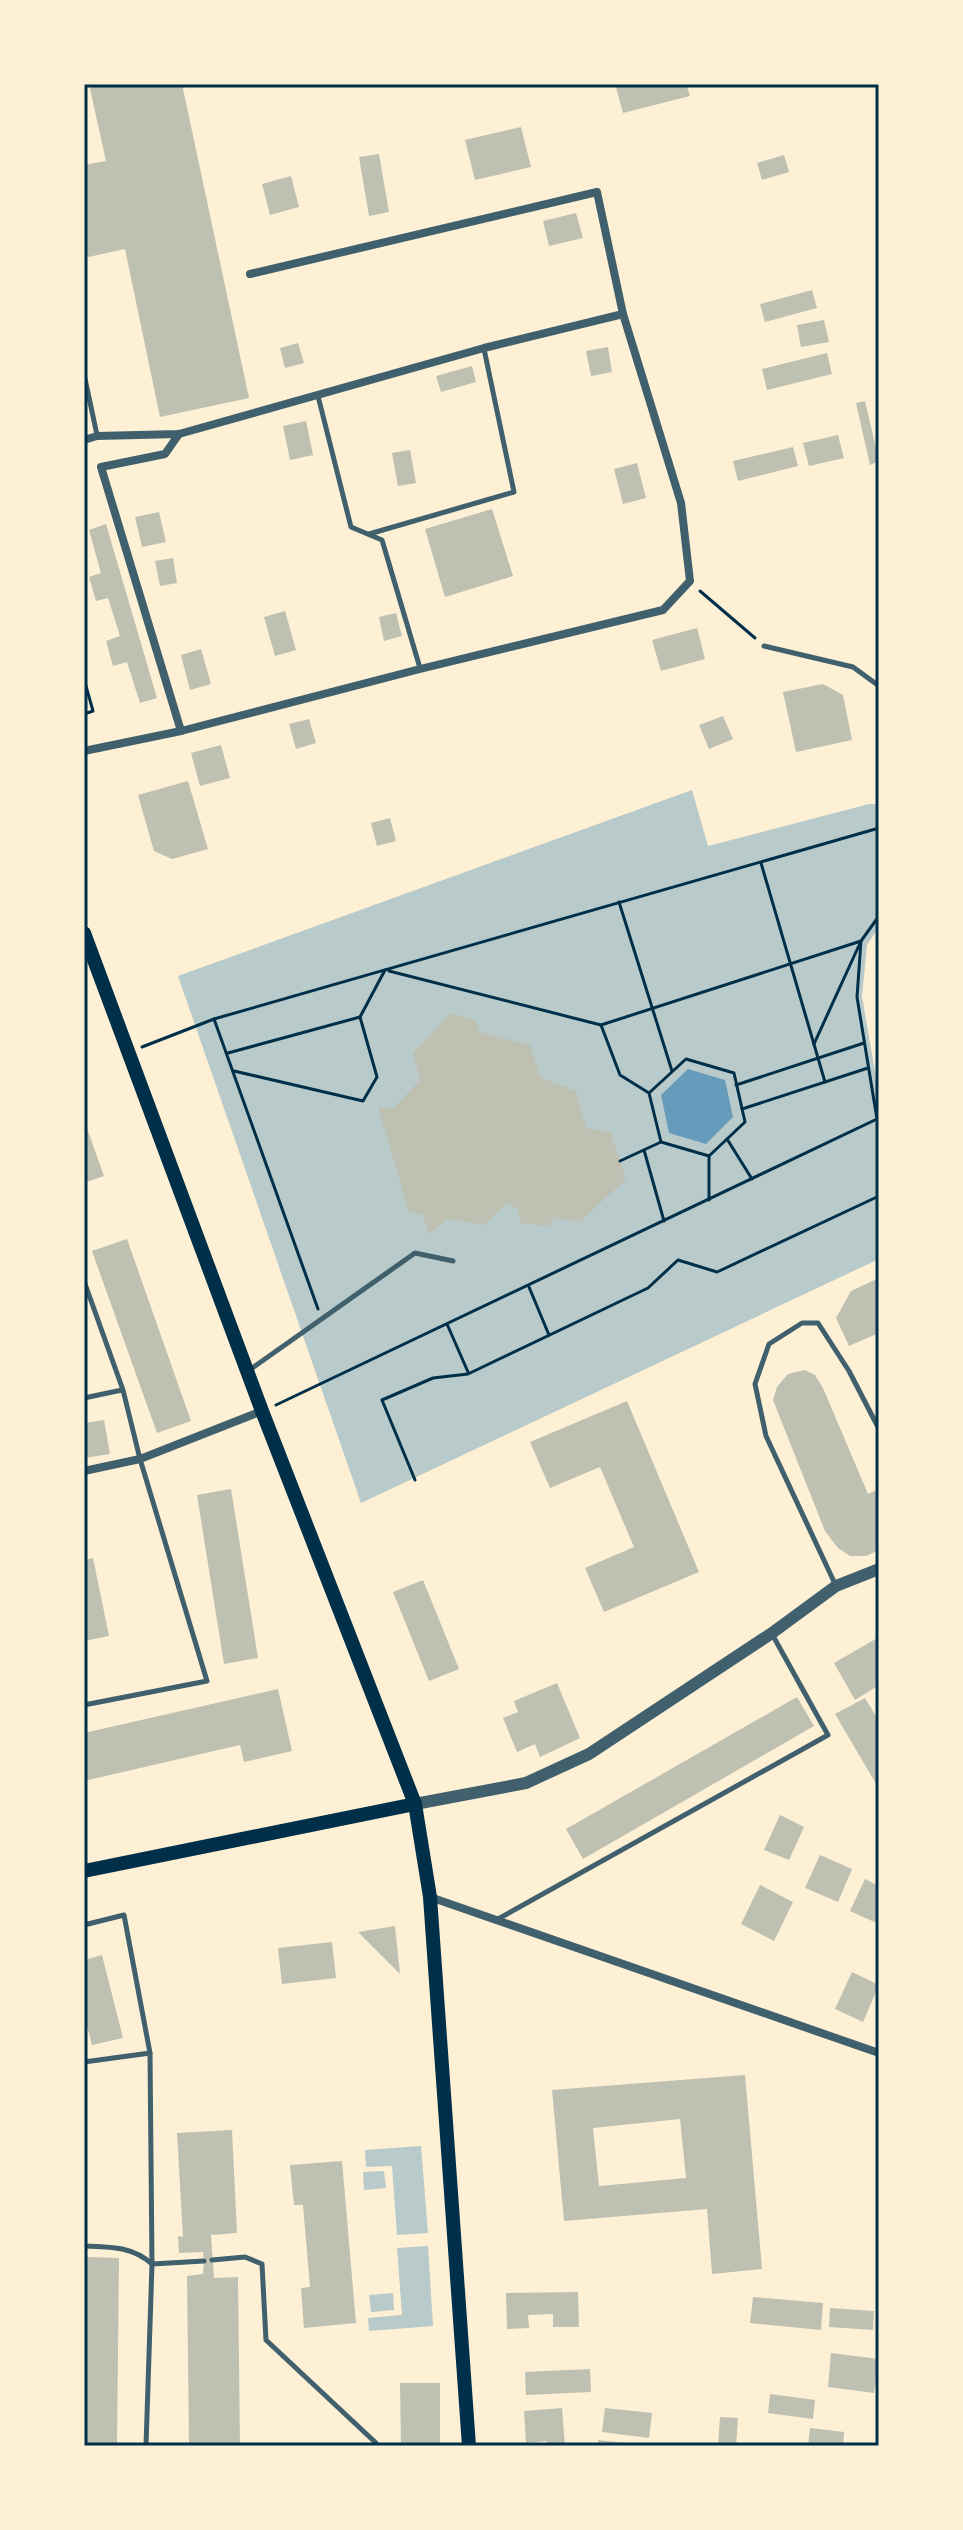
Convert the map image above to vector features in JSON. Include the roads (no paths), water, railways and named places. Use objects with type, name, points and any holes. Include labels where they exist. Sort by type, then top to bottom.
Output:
[{"type":"main road","points":[[84,933],[87,954],[415,1804],[430,1897],[469,2446]]},
{"type":"main road","points":[[84,1871],[415,1804]]},
{"type":"street","points":[[84,751],[181,731],[663,610],[690,581],[681,503],[623,314],[597,192],[250,274]]},
{"type":"street","points":[[84,440],[97,436],[179,434],[484,348],[623,314]]},
{"type":"street","points":[[179,434],[165,454],[101,467],[181,731]]},
{"type":"street","points":[[84,1471],[140,1459],[262,1411]]},
{"type":"street","points":[[415,1804],[526,1783],[589,1754],[772,1633],[836,1586],[879,1569]]},
{"type":"street","points":[[430,1897],[879,2053]]},
{"type":"lane","points":[[368,534],[514,492],[484,348]]},
{"type":"lane","points":[[84,374],[97,436]]},
{"type":"lane","points":[[318,396],[351,527],[382,540],[420,669]]},
{"type":"lane","points":[[764,646],[853,667],[879,686]]},
{"type":"lane","points":[[247,1371],[415,1253],[453,1261]]},
{"type":"lane","points":[[84,1281],[123,1390],[140,1459],[207,1681],[84,1705]]},
{"type":"lane","points":[[836,1586],[766,1436],[755,1384],[769,1344],[802,1323],[818,1323],[849,1371],[879,1429]]},
{"type":"lane","points":[[84,1398],[123,1390]]},
{"type":"lane","points":[[497,1919],[828,1735],[772,1633]]},
{"type":"lane","points":[[84,1925],[124,1915],[150,2053],[152,2264],[146,2446]]},
{"type":"lane","points":[[84,2062],[150,2053]]},
{"type":"lane","points":[[84,2246],[120,2247],[140,2254],[152,2264],[204,2261]]},
{"type":"lane","points":[[212,2260],[245,2257],[262,2264],[266,2340],[376,2443]]},
{"type":"water","points":[[688,1069],[725,1080],[733,1117],[706,1144],[669,1133],[661,1095]]}]
